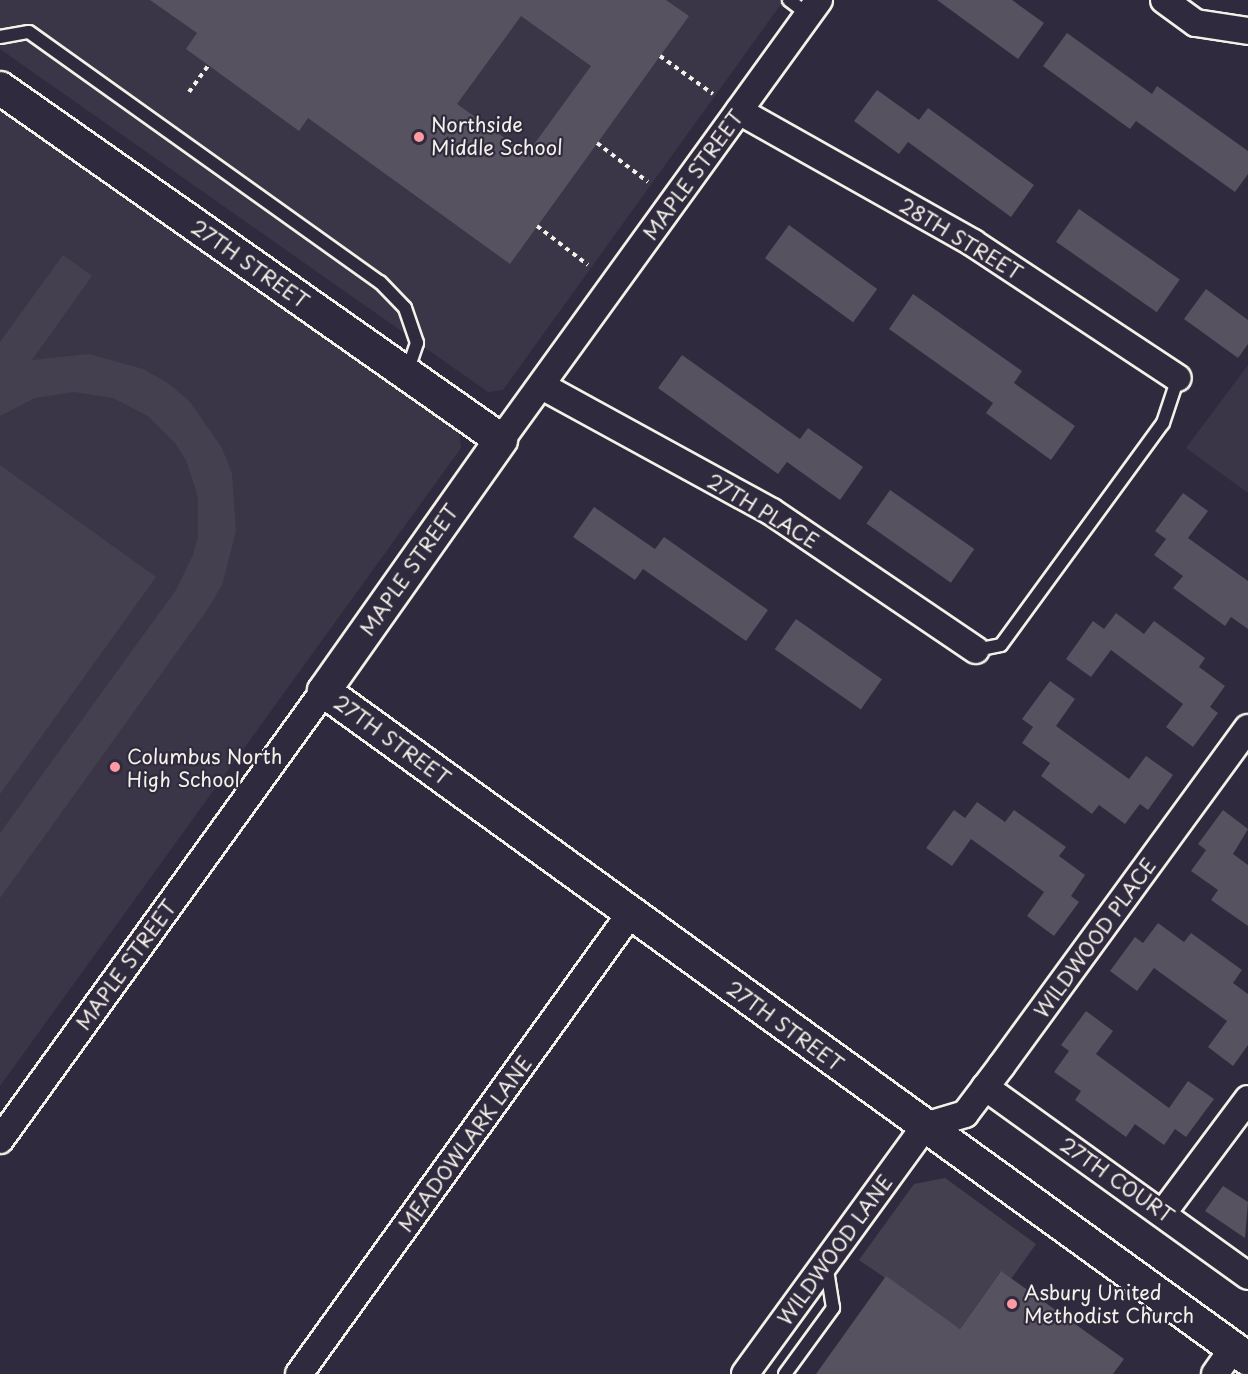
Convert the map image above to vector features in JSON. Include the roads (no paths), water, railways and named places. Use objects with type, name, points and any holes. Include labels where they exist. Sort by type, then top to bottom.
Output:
[{"type":"street","points":[[1164,0],[1196,23],[1248,31]]},
{"type":"street","name":"MAPLE STREET","points":[[0,1140],[739,111],[806,5]]},
{"type":"street","name":"27TH STREET","points":[[0,88],[501,440]]},
{"type":"street","name":"28TH STREET","points":[[739,111],[973,243],[1178,378]]},
{"type":"street","name":"27TH PLACE","points":[[542,386],[772,513],[976,650]]},
{"type":"street","name":"27TH STREET","points":[[324,691],[1240,1353]]},
{"type":"street","name":"WILDWOOD PLACE","points":[[924,1126],[964,1114],[1248,728]]},
{"type":"street","name":"MEADOWLARK LANE","points":[[299,1374],[630,914]]},
{"type":"street","name":"27TH COURT","points":[[985,1087],[1163,1212],[1248,1275]]},
{"type":"street","points":[[1163,1212],[1248,1099]]},
{"type":"street","name":"WILDWOOD LANE","points":[[745,1374],[924,1126]]},
{"type":"street","points":[[1215,1374],[1240,1353]]},
{"type":"lane","points":[[0,37],[29,32],[380,282],[405,308],[417,343],[407,374]]},
{"type":"lane","points":[[976,650],[1001,645],[1163,423],[1178,378]]},
{"type":"lane","points":[[785,1374],[833,1308],[826,1263]]},
{"type":"place","name":"Northside Middle School","points":[[419,137]]},
{"type":"place","name":"Columbus North High School","points":[[115,767]]},
{"type":"place","name":"Asbury United Methodist Church","points":[[1012,1304]]}]
